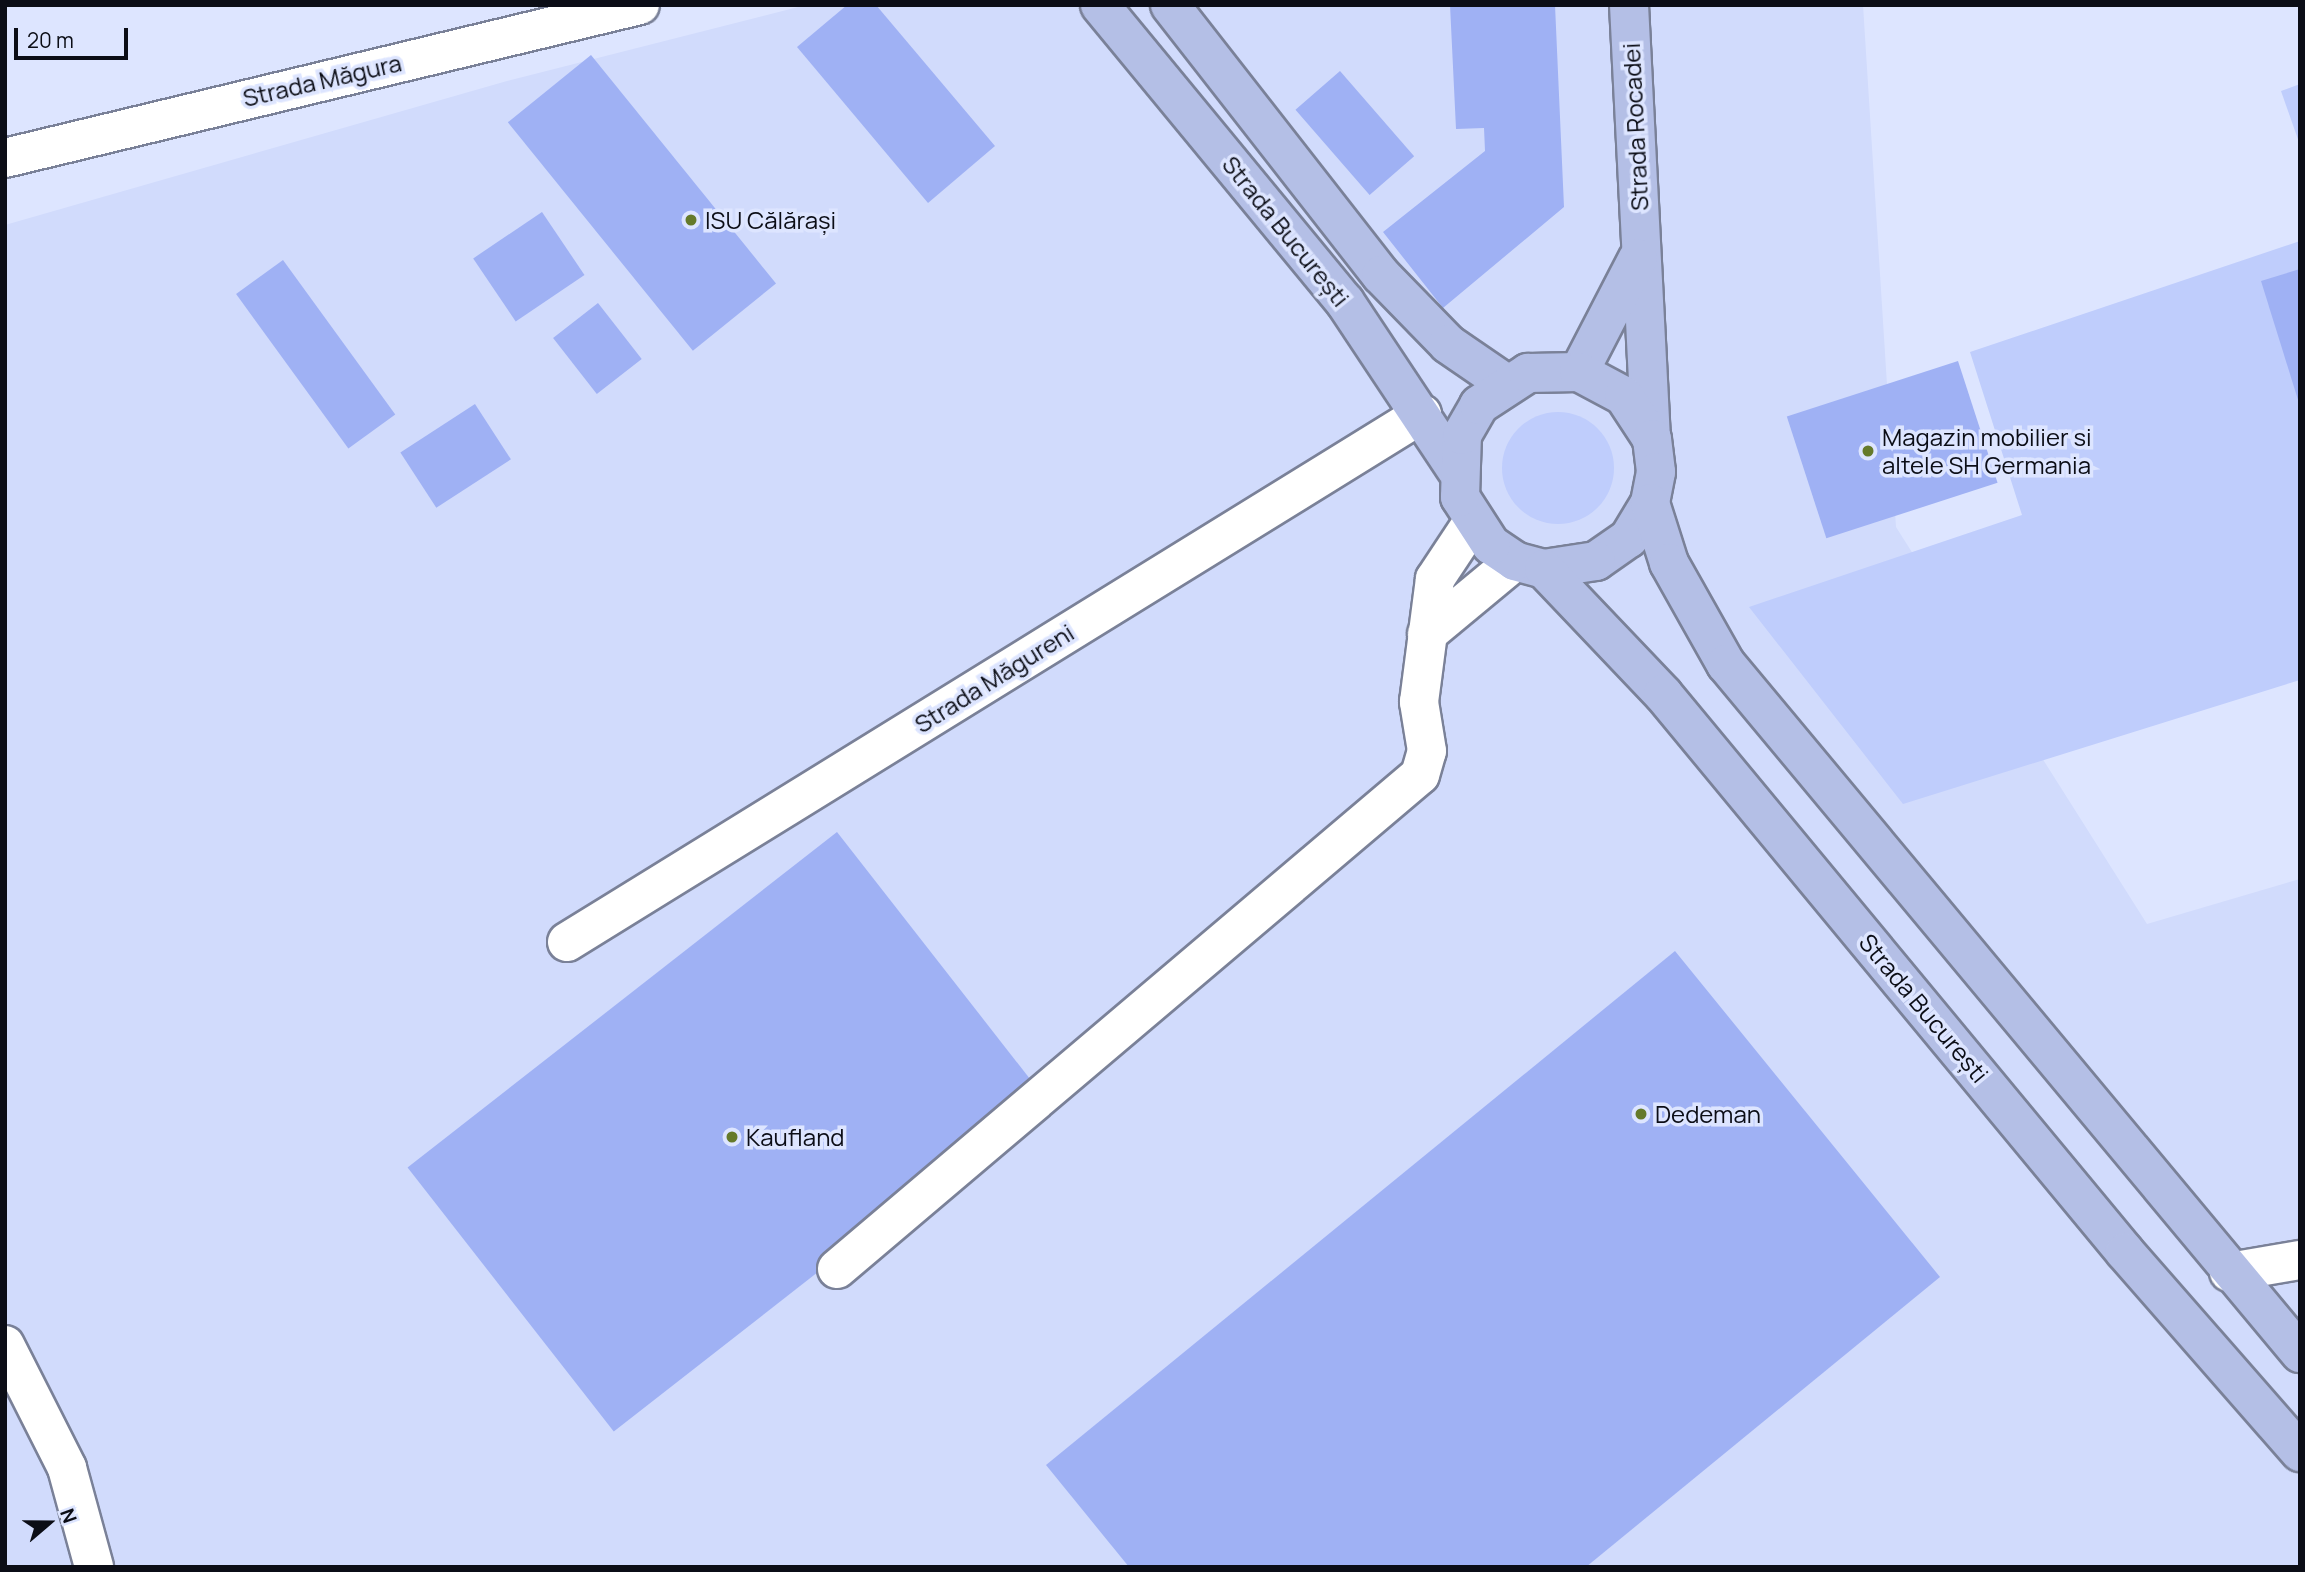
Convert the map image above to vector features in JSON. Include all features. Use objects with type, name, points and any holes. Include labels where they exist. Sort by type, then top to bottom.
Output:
[{"type":"main road","name":"Strada București","points":[[1100,5],[1345,302],[1422,414],[1456,469]]},
{"type":"main road","name":"Strada Rocadei","points":[[1629,5],[1651,439]]},
{"type":"main road","name":"Strada București","points":[[1179,17],[1381,275],[1448,344],[1504,383]]},
{"type":"main road","points":[[1147,62],[1179,17]]},
{"type":"main road","points":[[1579,372],[1642,249]]},
{"type":"main road","points":[[1579,372],[1624,396],[1651,439],[1656,472],[1650,503],[1614,552],[1571,569],[1530,565],[1472,523],[1456,469],[1462,435],[1479,405],[1504,383],[1528,373],[1579,372]]},
{"type":"main road","points":[[1650,503],[1691,610],[1726,664],[2229,1272],[2300,1353]]},
{"type":"main road","name":"Strada București","points":[[1530,565],[1663,694],[2125,1252],[2300,1452]]},
{"type":"street","name":"Strada Măgura","points":[[5,158],[640,5]]},
{"type":"street","name":"Strada Măgureni","points":[[567,942],[1422,414]]},
{"type":"street","points":[[837,1269],[1420,775],[1427,751],[1419,702],[1435,579],[1472,523]]},
{"type":"street","points":[[1427,634],[1530,565]]},
{"type":"street","points":[[2229,1272],[2300,1260]]},
{"type":"street","points":[[5,1345],[67,1468],[94,1567]]},
{"type":"shaded area","points":[[806,5],[1863,5],[1896,527],[2147,924],[2300,879],[2300,1567],[5,1567],[5,225],[507,81]]},
{"type":"shaded area","points":[[2300,84],[2300,145],[2281,91]]},
{"type":"shaded area","points":[[2300,241],[2300,680],[1903,804],[1749,607],[2022,515],[1970,352]]},
{"type":"shaded area","points":[[1558,412],[1579,416],[1598,428],[1610,447],[1614,468],[1610,489],[1598,508],[1579,520],[1558,524],[1537,520],[1518,508],[1506,489],[1502,468],[1506,447],[1518,428],[1537,416]]},
{"type":"building","points":[[847,5],[876,5],[995,146],[928,203],[797,47]]},
{"type":"building","points":[[1450,5],[1555,5],[1564,207],[1443,308],[1383,232],[1485,151],[1484,128],[1456,129]]},
{"type":"building","points":[[591,55],[776,283],[693,351],[508,122]]},
{"type":"building","points":[[1340,71],[1414,156],[1370,195],[1295,110]]},
{"type":"building","points":[[542,212],[584,275],[516,321],[473,258]]},
{"type":"building","points":[[283,260],[395,415],[348,449],[236,294]]},
{"type":"building","points":[[2300,269],[2300,403],[2299,403],[2261,281]]},
{"type":"building","points":[[598,303],[642,359],[597,394],[553,338]]},
{"type":"building","points":[[1958,361],[1998,483],[1826,538],[1787,417]]},
{"type":"building","points":[[475,404],[511,459],[436,508],[400,452]]},
{"type":"building","name":"Kaufland","points":[[837,832],[1043,1096],[614,1432],[408,1168]]},
{"type":"building","name":"Dedeman","points":[[1675,951],[1940,1277],[1586,1567],[1129,1567],[1046,1465]]},
{"type":"place","name":"ISU Călărași","points":[[691,220]]},
{"type":"place","name":"Magazin mobilier si altele SH Germania","points":[[1868,451]]},
{"type":"place","name":"Dedeman","points":[[1641,1114]]},
{"type":"place","name":"Kaufland","points":[[732,1137]]}]
